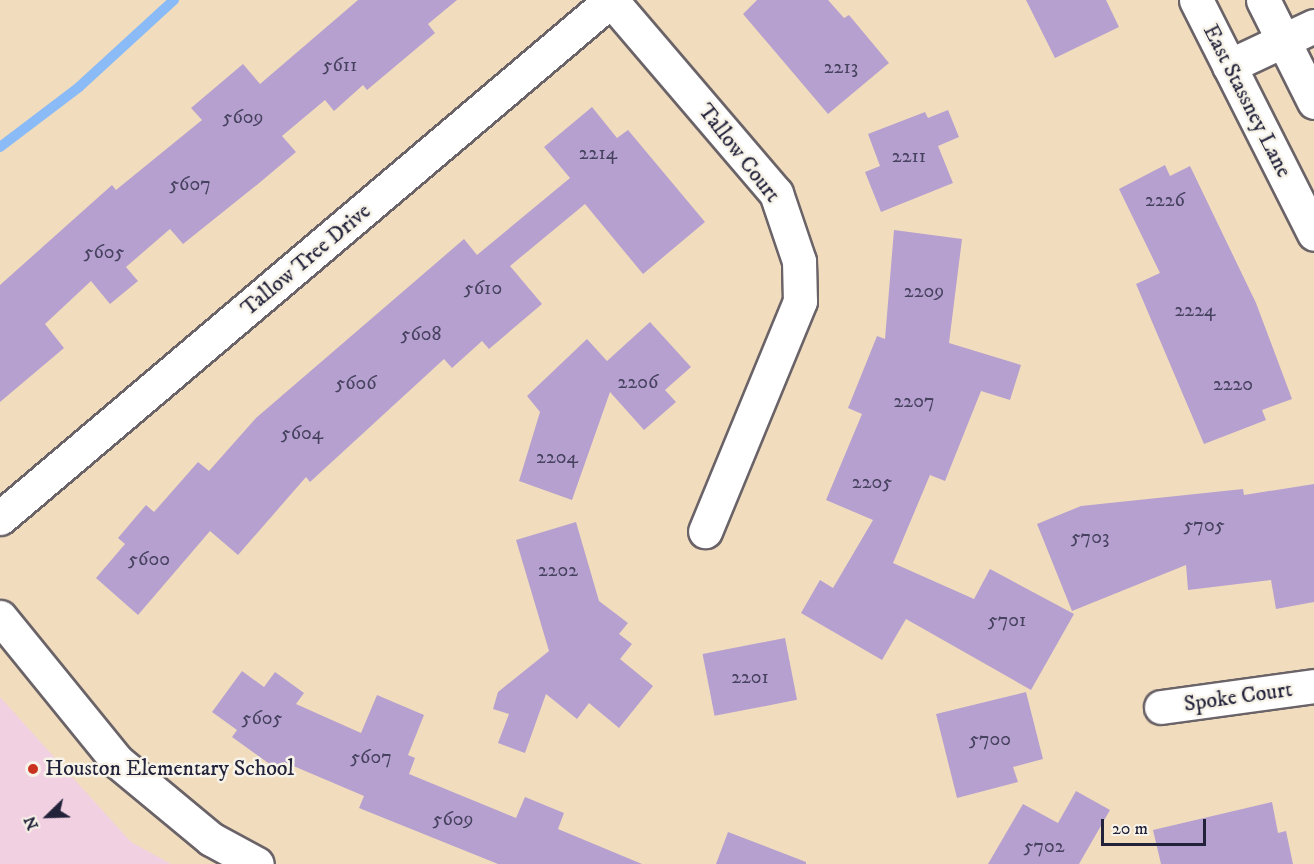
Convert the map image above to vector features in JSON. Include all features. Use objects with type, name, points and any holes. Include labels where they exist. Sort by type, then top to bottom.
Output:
[{"type":"street","name":"Tallow Tree Drive","points":[[0,518],[611,0]]},
{"type":"street","name":"Tallow Court","points":[[611,0],[776,194],[799,261],[800,300],[705,531]]},
{"type":"street","name":"East Stassney Lane","points":[[1196,0],[1314,234]]},
{"type":"street","points":[[1263,0],[1314,102]]},
{"type":"street","points":[[1229,66],[1314,26]]},
{"type":"street","points":[[0,617],[117,761],[211,838],[257,864]]},
{"type":"street","name":"Spoke Court","points":[[1161,707],[1314,686]]},
{"type":"shaded area","name":"Houston Elementary School","points":[[0,697],[131,842],[171,864],[0,864]]},
{"type":"building","points":[[358,0],[457,0],[428,24],[435,33],[367,90],[363,85],[334,111],[325,100],[282,136],[296,152],[258,184],[183,244],[170,229],[126,267],[138,281],[110,304],[91,281],[45,324],[64,348],[0,402],[0,285],[112,185],[116,190],[202,120],[191,108],[243,64],[260,84]]},
{"type":"building","points":[[757,0],[828,0],[844,18],[849,15],[889,63],[828,114],[743,14]]},
{"type":"building","points":[[1026,0],[1106,0],[1119,27],[1055,58]]},
{"type":"building","points":[[592,107],[617,138],[628,130],[705,222],[643,274],[585,204],[510,266],[542,304],[489,349],[482,341],[452,368],[444,359],[310,482],[306,477],[238,555],[210,531],[138,615],[96,578],[125,544],[118,538],[146,505],[154,512],[198,462],[209,471],[256,418],[464,239],[477,255],[570,178],[544,147]]},
{"type":"building","points":[[948,110],[959,137],[938,146],[953,183],[881,212],[865,172],[880,166],[868,134],[925,112],[928,118]]},
{"type":"building","points":[[1165,165],[1170,176],[1190,166],[1256,303],[1292,399],[1262,410],[1266,420],[1204,444],[1136,284],[1160,273],[1119,189]]},
{"type":"building","points":[[894,230],[962,239],[949,343],[1021,365],[1010,400],[981,391],[945,481],[930,475],[893,563],[974,599],[990,569],[1074,614],[1031,690],[906,619],[882,660],[801,613],[820,580],[833,588],[873,520],[826,500],[862,414],[848,408],[877,336],[885,339]]},
{"type":"building","points":[[650,322],[691,367],[665,390],[676,402],[644,430],[610,392],[572,500],[519,481],[540,412],[527,396],[587,339],[607,361]]},
{"type":"building","points":[[1314,484],[1314,602],[1276,609],[1271,580],[1188,590],[1186,565],[1072,611],[1037,524],[1081,506],[1243,489],[1244,495]]},
{"type":"building","points":[[576,522],[599,601],[628,623],[619,634],[632,644],[620,659],[653,686],[619,728],[589,703],[577,719],[546,694],[525,753],[498,743],[509,714],[493,709],[498,692],[549,651],[516,540]]},
{"type":"building","points":[[785,638],[797,700],[715,716],[703,654]]},
{"type":"building","points":[[242,671],[264,687],[275,672],[304,693],[296,704],[361,733],[377,695],[424,715],[408,755],[415,758],[409,774],[516,818],[525,797],[564,813],[558,829],[642,864],[498,864],[359,808],[364,796],[284,762],[278,770],[232,737],[237,730],[212,712]]},
{"type":"building","points":[[1026,692],[1043,759],[1013,767],[1018,782],[957,798],[936,714]]},
{"type":"building","points":[[1076,791],[1110,810],[1079,864],[988,864],[1023,804],[1058,823]]},
{"type":"building","points":[[1272,802],[1278,833],[1286,831],[1293,864],[1161,864],[1153,830]]},
{"type":"building","points":[[728,832],[806,862],[806,864],[716,864]]},
{"type":"waterway","points":[[0,147],[79,87],[174,0]]},
{"type":"place","name":"Houston Elementary School","points":[[33,769]]}]
